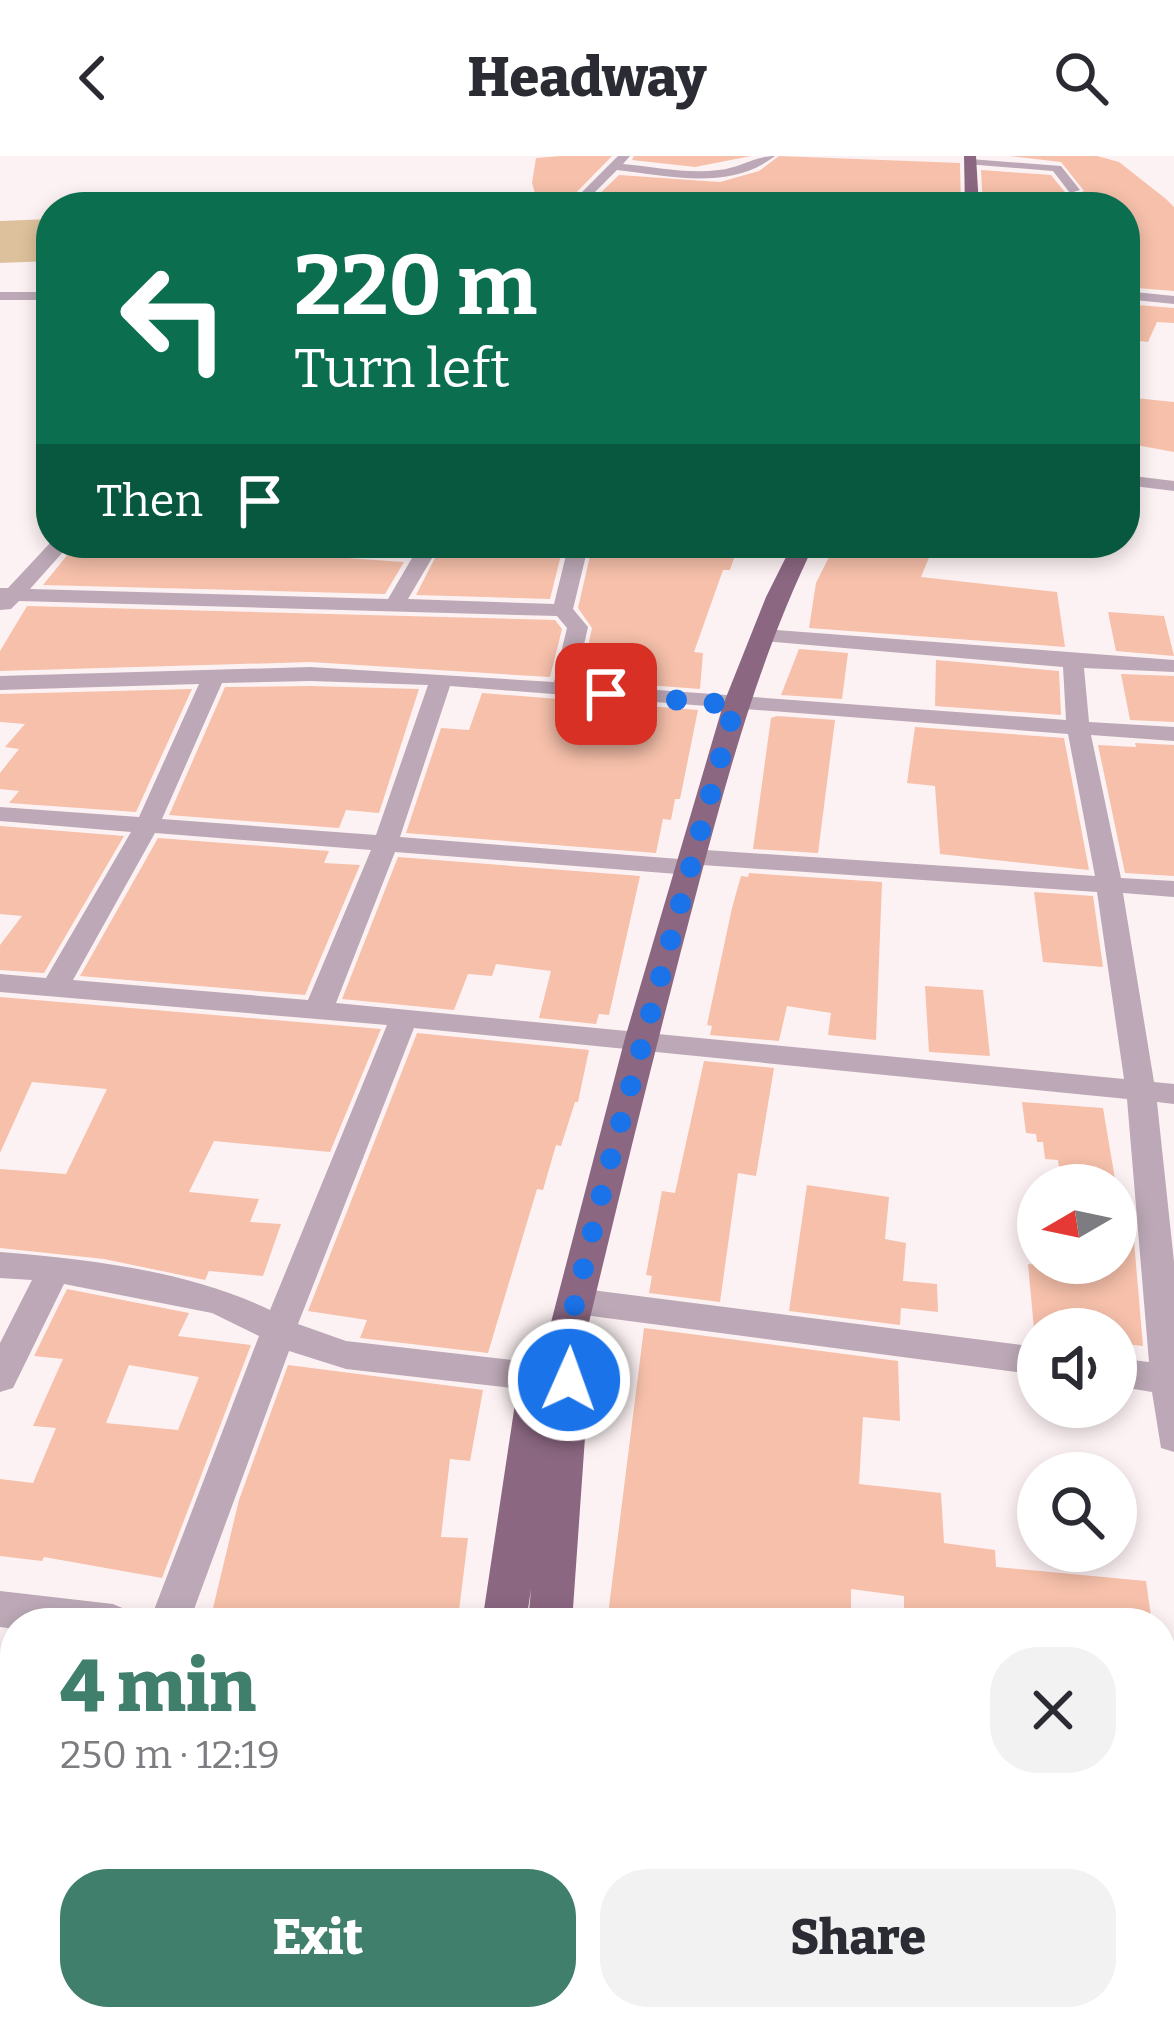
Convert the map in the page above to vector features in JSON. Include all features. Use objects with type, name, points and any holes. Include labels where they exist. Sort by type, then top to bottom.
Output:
[{"type":"main road","points":[[970,159],[971,192]]},
{"type":"main road","points":[[507,1608],[562,1349],[641,1038],[735,705],[797,558]]},
{"type":"main road","points":[[551,1608],[562,1349]]},
{"type":"street","points":[[588,192],[619,161],[743,178],[769,156]]},
{"type":"street","points":[[970,159],[1057,168],[1074,190]]},
{"type":"street","points":[[0,296],[36,296]]},
{"type":"street","points":[[1140,297],[1174,300]]},
{"type":"street","points":[[1140,482],[1174,486]]},
{"type":"street","points":[[4,600],[46,558]]},
{"type":"street","points":[[394,604],[423,558]]},
{"type":"street","points":[[563,610],[575,558]]},
{"type":"street","points":[[4,600],[563,610],[578,627],[563,690]]},
{"type":"street","points":[[763,635],[1073,662],[1174,666]]},
{"type":"street","points":[[1073,662],[1078,725],[1141,1091],[1174,1437]]},
{"type":"street","points":[[0,683],[310,674],[441,679],[735,705],[1174,734]]},
{"type":"street","points":[[54,989],[147,826],[213,678]]},
{"type":"street","points":[[317,1011],[386,843],[441,679]]},
{"type":"street","points":[[0,814],[386,843],[1174,889]]},
{"type":"street","points":[[0,983],[641,1038],[1174,1094]]},
{"type":"street","points":[[175,1608],[278,1332],[404,1018]]},
{"type":"street","points":[[0,1265],[54,1269],[219,1301],[278,1332],[346,1355],[562,1349],[1017,1360]]},
{"type":"street","points":[[0,1378],[54,1269]]},
{"type":"street","points":[[1137,1375],[1165,1379]]},
{"type":"shaded area","points":[[36,220],[36,262],[0,263],[0,221]]},
{"type":"building","points":[[612,156],[577,192],[535,192],[536,158]]},
{"type":"building","points":[[634,156],[751,156],[695,167],[632,160]]},
{"type":"building","points":[[779,156],[960,163],[961,192],[601,192],[619,175],[720,182],[759,171]]},
{"type":"building","points":[[1010,156],[1097,156],[1119,162],[1174,207],[1174,291],[1140,288],[1140,192],[1082,192],[1061,162]]},
{"type":"building","points":[[981,170],[1051,175],[1065,192],[982,192]]},
{"type":"building","points":[[1140,305],[1174,308],[1174,323],[1157,322],[1148,342],[1140,341]]},
{"type":"building","points":[[1140,399],[1174,402],[1174,452],[1140,446]]},
{"type":"building","points":[[65,558],[404,562],[385,594],[43,585]]},
{"type":"building","points":[[435,558],[560,558],[550,599],[416,595]]},
{"type":"building","points":[[590,558],[734,558],[730,570],[723,570],[694,652],[703,653],[700,689],[581,680],[592,628],[578,608]]},
{"type":"building","points":[[828,558],[929,558],[921,577],[1057,592],[1065,647],[809,628],[816,583]]},
{"type":"building","points":[[27,606],[555,620],[562,629],[550,677],[310,662],[0,671],[0,651]]},
{"type":"building","points":[[1108,612],[1164,616],[1174,656],[1116,651]]},
{"type":"building","points":[[799,649],[848,653],[842,699],[781,695]]},
{"type":"building","points":[[936,660],[1059,671],[1061,715],[935,706]]},
{"type":"building","points":[[1121,674],[1174,676],[1174,722],[1130,720]]},
{"type":"building","points":[[225,687],[419,689],[379,813],[346,810],[339,828],[169,815]]},
{"type":"building","points":[[192,689],[136,812],[9,803],[19,791],[0,789],[0,773],[19,749],[5,747],[25,724],[0,722],[0,694]]},
{"type":"building","points":[[482,693],[698,710],[680,799],[675,799],[671,820],[663,819],[656,853],[406,833],[441,728],[469,730]]},
{"type":"building","points":[[771,718],[835,720],[818,853],[753,849]]},
{"type":"building","points":[[915,727],[1064,738],[1089,870],[940,854],[935,786],[907,783]]},
{"type":"building","points":[[1135,743],[1174,745],[1174,876],[1125,873],[1098,745],[1136,747]]},
{"type":"building","points":[[0,826],[124,836],[44,973],[0,970],[0,945],[22,916],[0,914]]},
{"type":"building","points":[[158,838],[329,851],[324,863],[360,865],[305,995],[80,976]]},
{"type":"building","points":[[398,857],[640,876],[609,1015],[599,1014],[596,1024],[539,1018],[551,971],[496,964],[492,976],[468,974],[454,1010],[342,999]]},
{"type":"building","points":[[741,876],[882,882],[876,1040],[828,1035],[831,1013],[787,1006],[779,1041],[710,1035],[712,1026],[707,1025],[732,908]]},
{"type":"building","points":[[1034,892],[1093,896],[1103,967],[1043,962]]},
{"type":"building","points":[[925,986],[983,990],[990,1056],[929,1052]]},
{"type":"building","points":[[0,997],[381,1029],[330,1152],[214,1141],[189,1192],[259,1199],[250,1222],[281,1224],[263,1276],[209,1271],[205,1280],[104,1259],[0,1248],[0,1169],[66,1174],[107,1089],[32,1082],[0,1153]]},
{"type":"building","points":[[417,1033],[589,1050],[578,1102],[561,1146],[556,1145],[543,1190],[537,1189],[488,1353],[360,1338],[367,1320],[308,1311]]},
{"type":"building","points":[[704,1061],[774,1068],[756,1176],[738,1173],[720,1302],[649,1293],[652,1276],[646,1275],[662,1191],[675,1193]]},
{"type":"building","points":[[1022,1102],[1103,1108],[1112,1164],[1058,1164],[1045,1159],[1043,1142],[1037,1142],[1036,1134],[1026,1133]]},
{"type":"building","points":[[807,1185],[889,1197],[885,1239],[906,1243],[903,1281],[937,1284],[938,1312],[901,1308],[900,1325],[789,1311]]},
{"type":"building","points":[[1137,1276],[1143,1346],[1137,1345],[1137,1308],[1032,1308],[1030,1284],[1137,1284]]},
{"type":"building","points":[[67,1289],[189,1313],[178,1336],[251,1345],[162,1578],[44,1557],[42,1561],[0,1556],[0,1479],[33,1483],[56,1428],[33,1426],[63,1359],[34,1356]],"holes":[[[129,1365],[199,1377],[178,1430],[106,1423]]]},
{"type":"building","points":[[644,1328],[898,1361],[900,1421],[863,1417],[859,1484],[941,1493],[944,1543],[995,1550],[996,1567],[1017,1572],[1146,1581],[1150,1608],[904,1608],[904,1596],[851,1589],[851,1608],[609,1608]]},
{"type":"building","points":[[288,1365],[483,1390],[470,1461],[450,1459],[441,1537],[468,1538],[459,1608],[213,1608],[239,1500]]},
{"type":"route","points":[[569,1380],[566,1340],[606,1176],[735,705],[606,694]]}]
